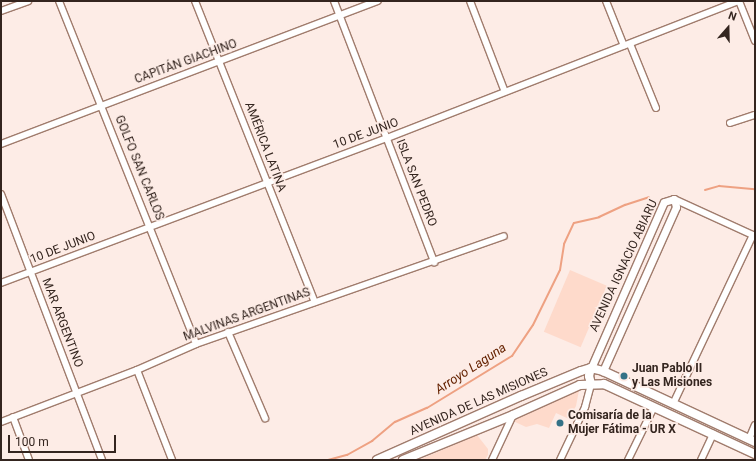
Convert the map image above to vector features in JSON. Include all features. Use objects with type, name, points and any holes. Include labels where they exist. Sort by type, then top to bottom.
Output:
[{"type":"main road","points":[[591,368],[603,371],[752,440]]},
{"type":"main road","name":"AVENIDA IGNACIO ABIARU","points":[[591,368],[589,376],[591,384],[599,378],[603,371]]},
{"type":"main road","name":"AVENIDA DE LAS MISIONES","points":[[377,460],[591,368]]},
{"type":"main road","points":[[591,384],[604,384],[755,454]]},
{"type":"main road","name":"AVENIDA DE LAS MISIONES","points":[[403,460],[513,415],[580,385],[591,384]]},
{"type":"street","points":[[1,11],[28,1]]},
{"type":"street","name":"GOLFO SAN CARLOS","points":[[59,1],[196,344]]},
{"type":"street","name":"AMÉRICA LATINA","points":[[195,1],[315,302]]},
{"type":"street","name":"ISLA SAN PEDRO","points":[[334,1],[434,262]]},
{"type":"street","name":"CAPITÁN GIACHINO","points":[[1,144],[101,104],[220,62],[340,17],[378,1]]},
{"type":"street","points":[[470,1],[505,92]]},
{"type":"street","points":[[606,1],[656,108]]},
{"type":"street","points":[[738,1],[755,40]]},
{"type":"street","name":"10 DE JUNIO","points":[[1,283],[387,138],[738,1]]},
{"type":"street","points":[[730,123],[755,115]]},
{"type":"street","name":"MAR ARGENTINO","points":[[1,194],[102,460]]},
{"type":"street","points":[[673,404],[754,236],[674,198]]},
{"type":"street","name":"AVENIDA IGNACIO ABIARU","points":[[591,368],[664,202],[674,198],[676,208],[603,371]]},
{"type":"street","name":"MALVINAS ARGENTINAS","points":[[1,422],[137,370],[196,344],[228,332],[434,262],[504,236]]},
{"type":"street","points":[[228,332],[266,418]]},
{"type":"street","points":[[137,370],[172,460]]},
{"type":"street","name":"AVENIDA IGNACIO ABIARU","points":[[560,460],[585,407],[591,384]]},
{"type":"street","points":[[628,460],[654,407]]},
{"type":"street","points":[[492,460],[513,415]]},
{"type":"street","points":[[13,417],[29,460]]},
{"type":"street","points":[[752,440],[755,425]]},
{"type":"street","points":[[701,460],[713,434]]},
{"type":"shaded area","points":[[570,270],[607,286],[581,347],[544,332]]},
{"type":"shaded area","points":[[580,385],[576,406],[569,419],[556,413],[549,428],[537,424],[526,427],[513,421],[515,418]]},
{"type":"shaded area","points":[[477,435],[488,449],[488,455],[485,460],[419,460]]},
{"type":"waterway","name":"Arroyo Laguna","points":[[705,190],[719,186],[755,189]]},
{"type":"waterway","name":"Arroyo Laguna","points":[[328,460],[347,455],[372,441],[395,422],[427,408],[512,356],[533,325],[560,270],[564,244],[574,223],[599,217],[625,205],[649,197]]},
{"type":"place","name":"Juan Pablo II y Las Misiones","points":[[624,376]]},
{"type":"place","name":"Comisaría de la Mujer Fátima - UR X","points":[[560,423]]}]
